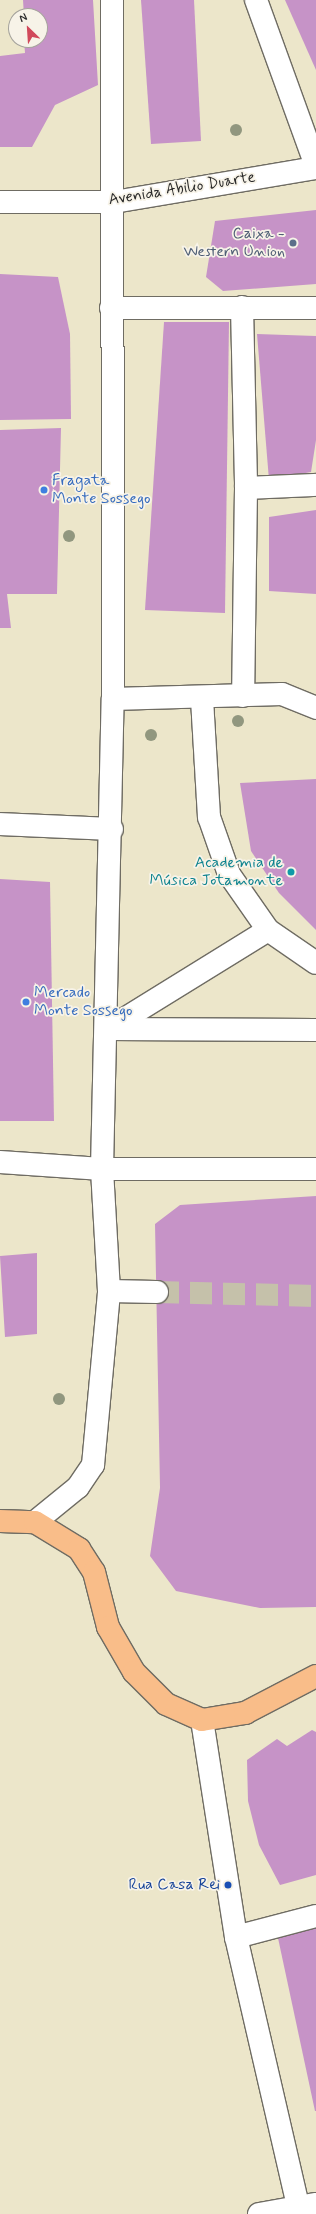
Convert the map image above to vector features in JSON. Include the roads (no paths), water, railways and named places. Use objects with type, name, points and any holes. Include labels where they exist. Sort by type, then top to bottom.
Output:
[{"type":"main road","points":[[0,1521],[35,1522],[79,1549],[90,1566],[108,1627],[134,1672],[166,1704],[202,1720],[245,1713],[316,1676]]},
{"type":"street","points":[[35,1522],[78,1487],[93,1465],[109,1291],[102,1169],[108,1029],[112,829],[112,308],[114,202],[112,0]]},
{"type":"street","points":[[256,0],[316,167]]},
{"type":"street","name":"Avenida Abilio Duarte","points":[[0,202],[114,202],[316,167]]},
{"type":"street","points":[[242,307],[246,488],[244,696]]},
{"type":"street","points":[[112,308],[316,308]]},
{"type":"street","points":[[246,488],[316,485]]},
{"type":"street","points":[[113,700],[202,699],[282,694],[316,708]]},
{"type":"street","points":[[202,699],[209,817],[229,874],[268,930],[316,963]]},
{"type":"street","points":[[0,824],[112,829]]},
{"type":"street","points":[[108,1029],[268,930]]},
{"type":"street","points":[[108,1029],[316,1030]]},
{"type":"street","points":[[0,1162],[102,1169],[316,1170]]},
{"type":"street","points":[[109,1291],[158,1292]]},
{"type":"street","points":[[202,1720],[236,1937],[304,2208],[259,2214]]},
{"type":"street","points":[[236,1937],[316,1916]]},
{"type":"tunnel","points":[[157,1292],[316,1296]]},
{"type":"place","name":"Caixa - Western Union","points":[[293,243]]},
{"type":"place","name":"Fragata Monte Sossego","points":[[44,490]]},
{"type":"place","name":"Academia de Música Jotamonte","points":[[291,872]]},
{"type":"place","name":"Mercado Monte Sossego","points":[[26,1002]]},
{"type":"place","name":"Rua Casa Rei","points":[[228,1885]]}]
